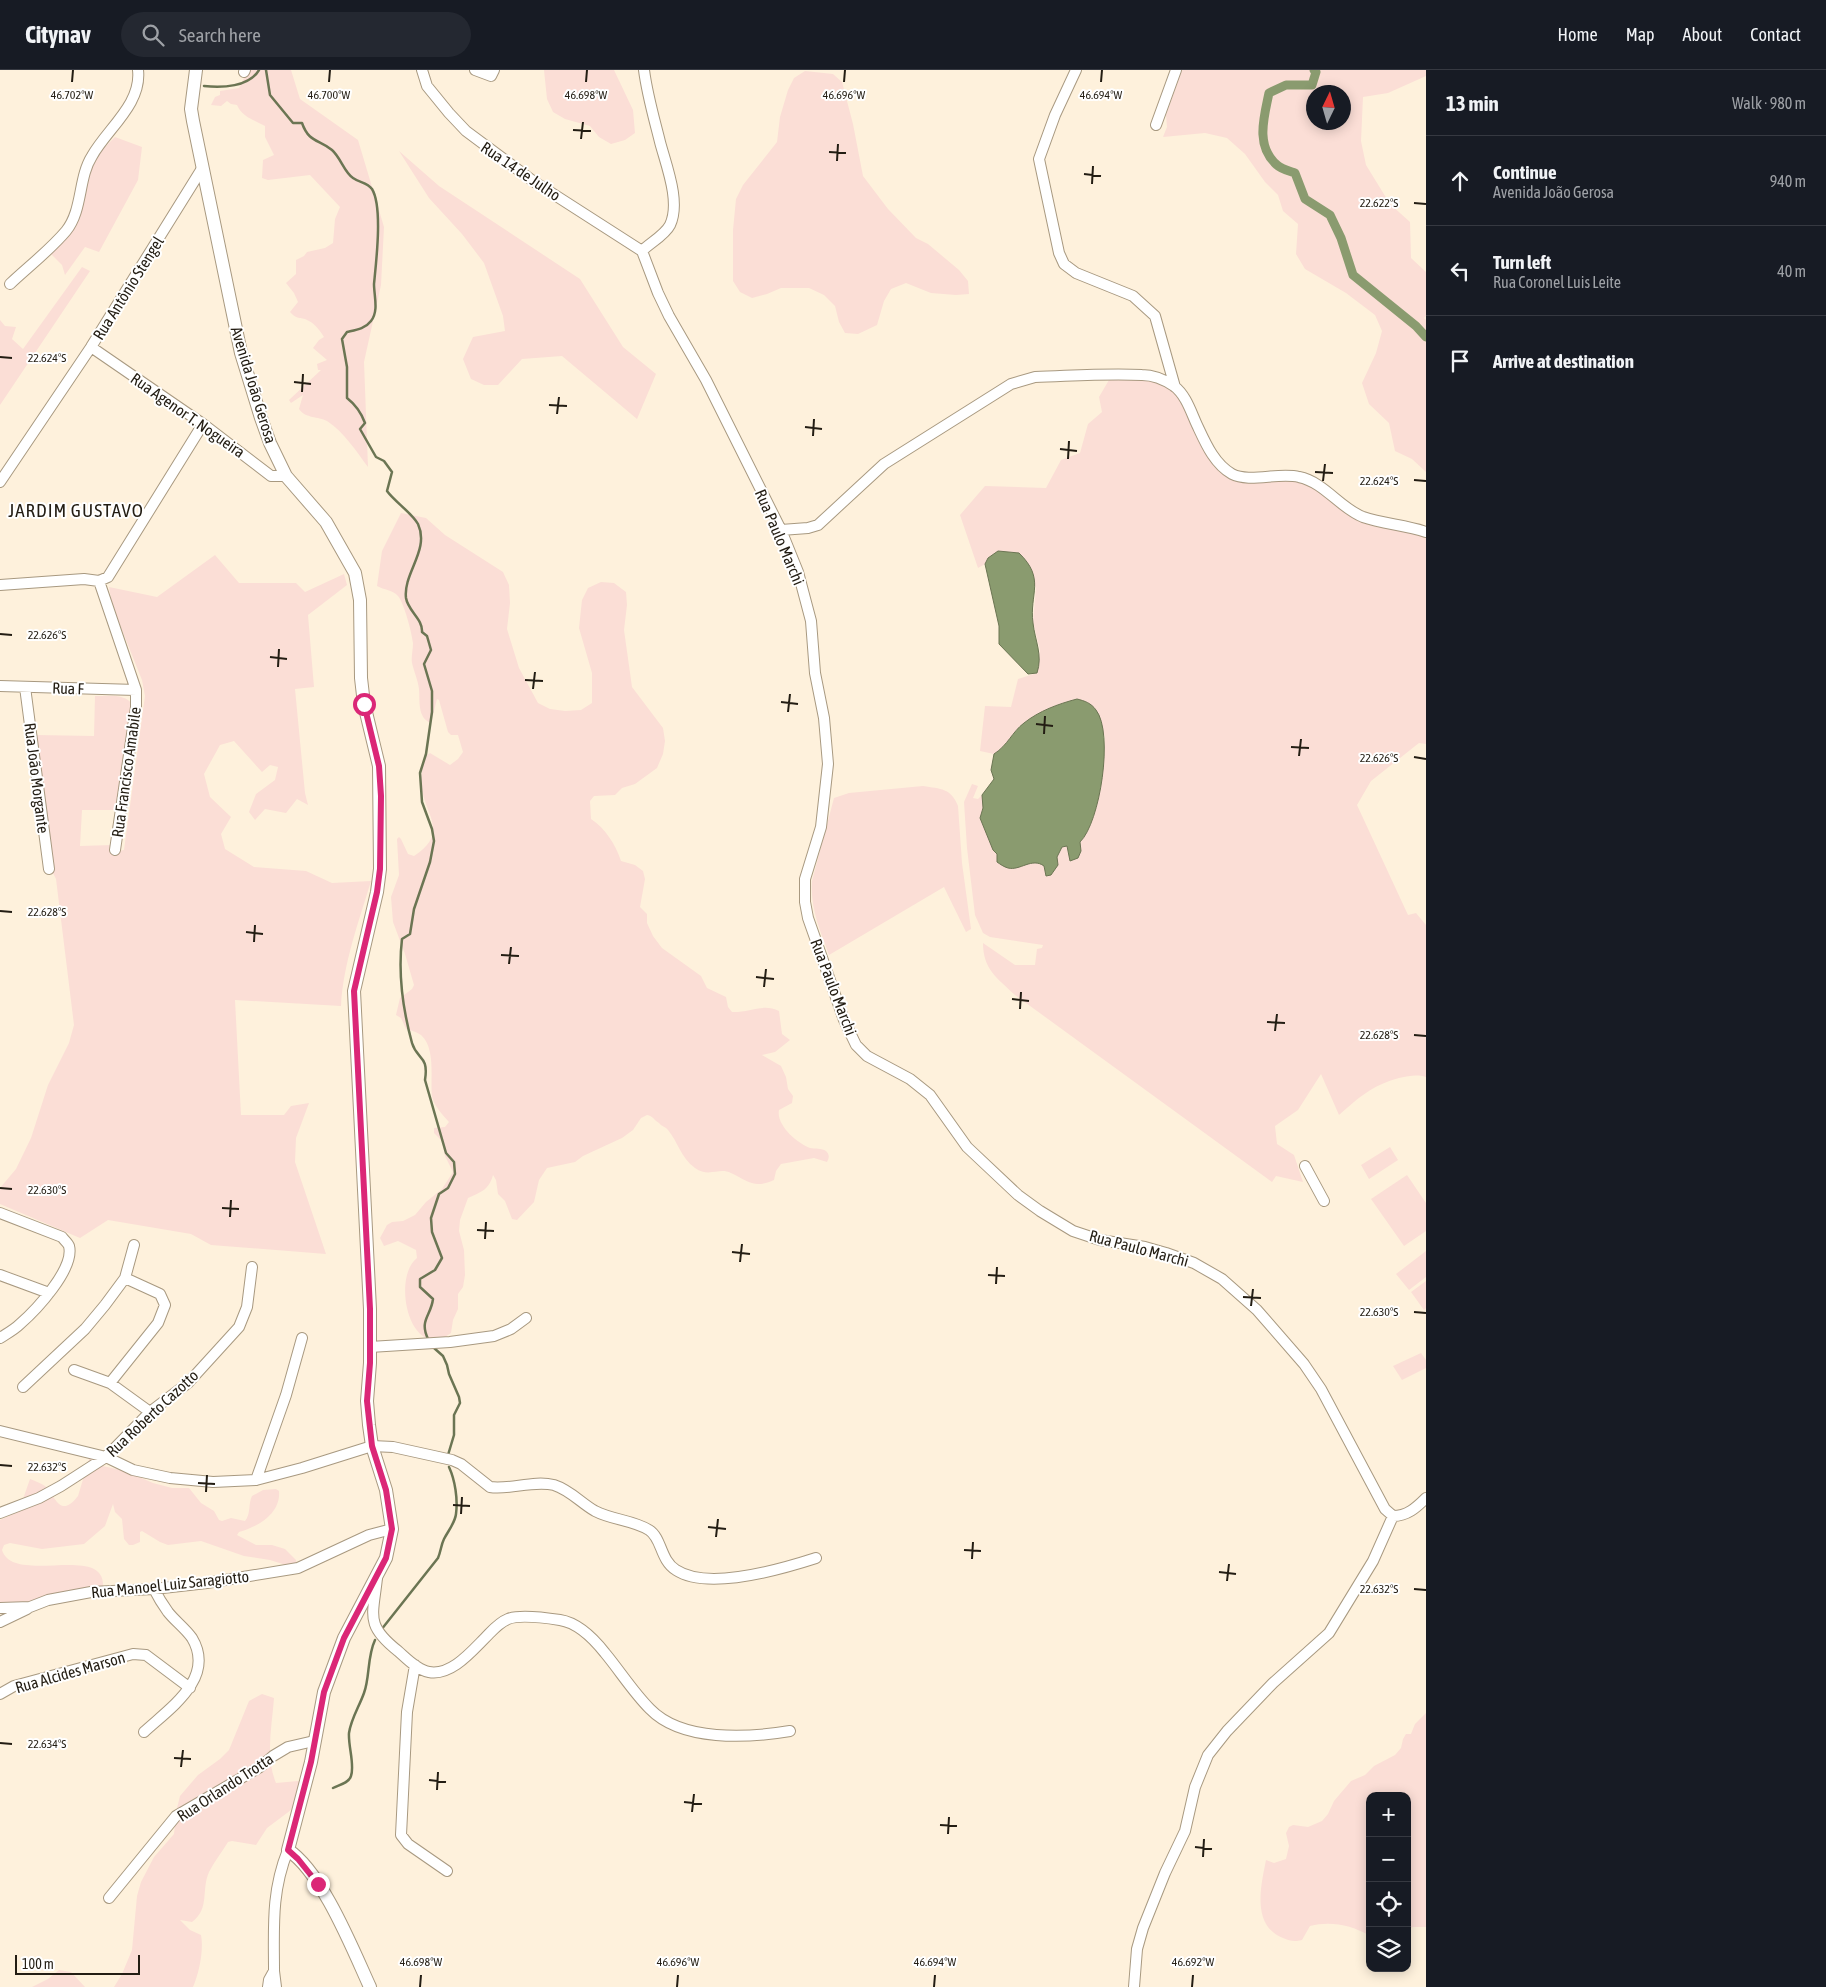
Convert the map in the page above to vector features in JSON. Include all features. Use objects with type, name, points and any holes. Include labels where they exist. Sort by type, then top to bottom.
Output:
[{"type":"main road","name":"Avenida João Gerosa","points":[[196,70],[191,109],[241,353],[270,444],[286,476],[326,522],[355,572],[360,600],[361,678],[364,704],[379,766],[380,869],[377,892],[354,991],[370,1309],[367,1401],[372,1446],[386,1490],[392,1529],[386,1558],[335,1658],[324,1692],[288,1850]]},
{"type":"main road","points":[[288,1850],[294,1854],[308,1872],[334,1911],[370,1987]]},
{"type":"street","points":[[10,284],[66,230],[74,215],[86,166],[92,154],[129,105],[135,91],[138,70]]},
{"type":"street","name":"Rua 14 de Julho","points":[[422,70],[427,86],[448,113],[466,131],[533,181],[642,251]]},
{"type":"street","points":[[475,70],[491,76],[494,72]]},
{"type":"street","points":[[642,251],[663,233],[670,224],[674,203],[671,179],[646,89],[644,70]]},
{"type":"street","points":[[1076,70],[1055,115],[1039,159],[1059,253],[1064,264],[1076,272],[1133,296],[1155,316],[1175,387]]},
{"type":"street","points":[[1156,125],[1176,70]]},
{"type":"street","name":"Rua Antônio Stengel","points":[[0,482],[91,347],[203,167]]},
{"type":"street","name":"Rua Paulo Marchi","points":[[642,251],[658,294],[706,380],[780,530],[798,572],[811,621],[815,673],[824,718],[828,764],[825,807],[805,879],[805,902],[808,918],[844,1020],[856,1045],[867,1056],[910,1079],[930,1095],[967,1147],[999,1179],[1040,1211],[1073,1231],[1100,1240],[1145,1247],[1194,1263],[1209,1270],[1228,1284],[1257,1310],[1304,1364],[1321,1389],[1352,1445],[1380,1503],[1393,1516]]},
{"type":"street","name":"Rua Agenor T. Nogueira","points":[[91,347],[203,424],[271,476],[286,476]]},
{"type":"street","points":[[780,530],[808,528],[818,525],[884,464],[978,404],[1020,380],[1035,377],[1143,375],[1161,379],[1175,387],[1186,400],[1208,448],[1228,472],[1238,477],[1284,475],[1300,477],[1314,482],[1349,510],[1363,517],[1426,532]]},
{"type":"street","points":[[0,585],[84,579],[99,581],[108,577],[203,424]]},
{"type":"street","name":"Rua Francisco Amabile","points":[[99,581],[136,690],[136,706],[116,850]]},
{"type":"street","name":"Rua F","points":[[0,686],[136,690]]},
{"type":"street","name":"Rua João Morgante","points":[[25,687],[49,869]]},
{"type":"street","points":[[1305,1166],[1324,1201]]},
{"type":"street","points":[[0,1213],[62,1237],[68,1245],[66,1264],[49,1293],[18,1326],[0,1338]]},
{"type":"street","points":[[23,1387],[86,1329],[125,1278],[134,1245]]},
{"type":"street","name":"Rua Roberto Cazotto","points":[[0,1513],[39,1498],[106,1457],[150,1412],[188,1383],[239,1327],[247,1307],[252,1267]]},
{"type":"street","points":[[0,1275],[49,1293]]},
{"type":"street","points":[[110,1383],[158,1323],[165,1305],[160,1294],[125,1278]]},
{"type":"street","points":[[370,1347],[450,1342],[494,1336],[511,1329],[526,1318]]},
{"type":"street","points":[[256,1480],[286,1395],[302,1338]]},
{"type":"street","points":[[74,1370],[110,1383],[150,1412]]},
{"type":"street","points":[[0,1431],[106,1457],[133,1470],[170,1478],[213,1482],[256,1480],[372,1446],[393,1447],[452,1460],[461,1464],[490,1487],[546,1484],[560,1488],[596,1511],[648,1529],[658,1540],[668,1563],[686,1575],[730,1578],[746,1576],[787,1568],[816,1558]]},
{"type":"street","points":[[1134,1987],[1137,1949],[1143,1928],[1185,1830],[1195,1787],[1208,1756],[1227,1731],[1273,1683],[1329,1633],[1373,1561],[1393,1516],[1401,1516],[1411,1512],[1426,1498]]},
{"type":"street","name":"Rua Manoel Luiz Saragiotto","points":[[0,1608],[30,1607],[48,1600],[91,1592],[207,1584],[298,1568],[369,1535],[392,1529]]},
{"type":"street","points":[[378,1574],[373,1615],[374,1625],[378,1633],[414,1665],[428,1672],[441,1672],[452,1667],[468,1655],[499,1624],[508,1618],[517,1616],[562,1620],[580,1628],[589,1636],[650,1710],[669,1724],[684,1729],[727,1736],[760,1736],[790,1731]]},
{"type":"street","points":[[144,1732],[190,1688],[196,1678],[198,1666],[197,1651],[192,1638],[167,1611],[154,1589]]},
{"type":"street","points":[[0,1622],[30,1607]]},
{"type":"street","name":"Rua Alcides Marson","points":[[0,1694],[14,1686],[133,1654],[146,1654],[190,1688]]},
{"type":"street","points":[[414,1665],[407,1712],[401,1835],[408,1844],[447,1872]]},
{"type":"street","name":"Rua Orlando Trotta","points":[[109,1898],[176,1816],[260,1767],[288,1747],[314,1741]]},
{"type":"street","points":[[269,1982],[274,1904],[288,1850]]},
{"type":"shaded area","points":[[248,70],[291,70],[300,99],[358,140],[384,227],[381,285],[364,362],[368,467],[333,425],[324,419],[309,416],[299,409],[303,395],[291,403],[289,400],[321,370],[318,370],[317,364],[327,360],[313,348],[324,337],[320,331],[311,322],[290,312],[298,302],[286,283],[296,274],[296,260],[307,252],[325,248],[333,243],[335,219],[340,207],[310,175],[268,180],[262,178],[263,160],[274,155],[265,137],[265,126],[245,115],[237,105],[227,101],[221,106],[211,105],[215,97],[220,95],[220,91],[239,88]]},
{"type":"shaded area","points":[[544,70],[614,70],[633,110],[635,133],[625,140],[611,144],[599,137],[590,126],[565,119],[553,112],[547,99]]},
{"type":"shaded area","points":[[1182,70],[1426,70],[1426,76],[1388,93],[1363,97],[1361,141],[1366,165],[1390,204],[1410,222],[1411,258],[1426,272],[1426,316],[1424,318],[1426,320],[1426,472],[1412,459],[1395,451],[1389,423],[1369,404],[1362,383],[1376,353],[1382,331],[1375,315],[1346,293],[1305,269],[1296,254],[1298,224],[1283,211],[1278,195],[1265,182],[1245,154],[1227,138],[1205,133],[1163,137],[1167,127],[1166,115]]},
{"type":"shaded area","points":[[805,71],[833,74],[842,82],[853,124],[863,176],[888,209],[916,238],[928,244],[959,270],[968,281],[969,294],[931,293],[906,283],[891,289],[884,301],[877,325],[858,334],[845,333],[839,322],[835,306],[824,295],[809,288],[781,288],[752,298],[740,292],[733,281],[733,230],[736,199],[743,185],[777,142],[780,117],[788,90],[794,78]]},
{"type":"shaded area","points":[[115,137],[142,147],[138,180],[99,252],[85,247],[65,275],[62,265],[49,252],[68,232],[95,157]]},
{"type":"shaded area","points":[[399,151],[439,186],[580,279],[623,347],[656,374],[637,419],[562,356],[522,359],[498,385],[484,385],[471,379],[463,359],[473,337],[505,331],[503,316],[484,263],[462,234],[429,198]]},
{"type":"shaded area","points":[[82,267],[90,271],[0,405],[0,320],[5,326],[16,327],[12,339],[23,349]]},
{"type":"shaded area","points":[[1143,375],[1175,387],[1208,448],[1228,472],[1300,477],[1349,510],[1426,532],[1426,744],[1419,743],[1371,781],[1357,805],[1408,915],[1416,913],[1426,925],[1426,1077],[1410,1076],[1381,1084],[1360,1097],[1339,1115],[1321,1074],[1298,1110],[1275,1126],[1277,1144],[1294,1155],[1303,1182],[1276,1176],[1272,1182],[1015,995],[997,978],[988,966],[985,960],[983,943],[1015,965],[1035,965],[1037,949],[1042,948],[1043,945],[990,937],[983,933],[975,915],[964,802],[972,784],[978,786],[973,798],[978,799],[982,795],[983,808],[980,818],[997,854],[1013,868],[1029,863],[1037,863],[1044,866],[1044,870],[1057,857],[1062,847],[1080,842],[1099,793],[1104,762],[1105,736],[1077,699],[1049,708],[1036,715],[1020,727],[1003,747],[994,754],[980,751],[985,706],[1011,707],[1018,679],[1037,673],[1040,650],[1033,622],[1036,587],[991,556],[985,564],[978,568],[960,515],[985,486],[1046,488],[1061,460],[1080,453],[1088,424],[1102,412],[1099,397],[1109,380],[1125,380]]},
{"type":"shaded area","points":[[401,513],[426,518],[445,535],[503,572],[509,585],[510,603],[507,629],[519,668],[538,703],[550,709],[565,711],[581,710],[592,703],[592,673],[579,628],[582,600],[588,588],[601,582],[614,583],[626,592],[627,605],[624,630],[632,687],[663,728],[665,741],[663,754],[657,768],[635,784],[622,788],[615,795],[594,796],[590,801],[591,819],[609,837],[621,861],[635,865],[643,871],[645,879],[640,907],[647,914],[647,923],[653,936],[662,948],[701,976],[707,988],[726,997],[728,1007],[732,1012],[761,1008],[779,1011],[782,1034],[790,1040],[775,1052],[762,1055],[781,1066],[786,1077],[788,1089],[793,1096],[792,1103],[779,1110],[781,1122],[788,1133],[799,1142],[810,1148],[824,1150],[829,1156],[827,1162],[814,1158],[781,1164],[776,1171],[774,1180],[761,1184],[751,1183],[727,1171],[705,1172],[695,1168],[686,1160],[667,1129],[647,1115],[641,1118],[633,1130],[622,1138],[583,1156],[575,1162],[547,1168],[539,1180],[534,1202],[517,1220],[512,1219],[505,1201],[498,1194],[496,1180],[493,1175],[487,1187],[468,1198],[460,1220],[459,1231],[464,1250],[465,1275],[463,1287],[458,1294],[458,1309],[453,1320],[451,1333],[437,1339],[425,1337],[415,1328],[409,1315],[406,1283],[409,1268],[417,1258],[416,1250],[398,1241],[384,1246],[380,1238],[387,1225],[392,1222],[403,1221],[415,1215],[426,1202],[442,1189],[453,1172],[445,1156],[442,1141],[434,1133],[434,1128],[445,1127],[449,1122],[436,1107],[433,1100],[429,1048],[421,1035],[406,1029],[401,1018],[396,1015],[400,998],[412,989],[414,985],[393,922],[391,897],[399,875],[397,839],[399,837],[408,854],[414,856],[430,841],[433,826],[421,787],[425,757],[430,753],[450,765],[463,752],[458,735],[451,735],[448,732],[439,700],[437,699],[431,723],[423,717],[412,663],[413,643],[405,611],[396,594],[377,586],[382,551]]},
{"type":"shaded area","points":[[998,551],[1019,553],[1032,571],[1035,587],[1032,613],[1039,654],[1037,673],[1028,674],[999,644],[999,626],[985,564],[988,558]]},
{"type":"shaded area","points":[[215,555],[239,583],[296,583],[305,592],[344,574],[347,585],[308,615],[314,687],[295,689],[305,793],[308,805],[297,799],[286,813],[265,809],[255,820],[249,812],[256,794],[275,780],[278,767],[270,765],[262,772],[234,741],[220,745],[204,774],[210,797],[231,817],[221,834],[225,849],[254,867],[306,871],[332,883],[371,881],[348,959],[341,1006],[235,1000],[241,1115],[284,1115],[291,1106],[309,1103],[296,1138],[295,1162],[326,1254],[211,1245],[191,1234],[108,1220],[80,1238],[0,1204],[0,1188],[16,1169],[31,1138],[48,1085],[69,1043],[74,1025],[56,879],[50,867],[36,735],[94,736],[95,696],[121,697],[130,701],[133,705],[115,810],[82,810],[80,846],[113,845],[112,852],[124,850],[145,696],[142,680],[112,605],[109,587],[157,597]]},
{"type":"shaded area","points":[[1077,699],[1088,703],[1096,710],[1101,721],[1104,738],[1104,757],[1099,798],[1087,832],[1080,842],[1081,851],[1078,858],[1070,861],[1067,846],[1062,847],[1057,857],[1058,865],[1051,875],[1046,876],[1044,866],[1040,864],[1030,863],[1017,868],[1005,867],[997,862],[997,854],[993,850],[980,818],[983,808],[982,795],[994,779],[991,770],[994,754],[1003,747],[1020,727],[1036,715],[1049,708]]},
{"type":"shaded area","points":[[923,786],[945,790],[952,796],[958,806],[962,863],[971,929],[966,932],[944,887],[829,955],[814,910],[812,881],[834,798],[849,793]]},
{"type":"shaded area","points":[[1390,1147],[1398,1160],[1369,1179],[1361,1165]]},
{"type":"shaded area","points":[[1407,1175],[1426,1203],[1426,1231],[1404,1246],[1371,1199]]},
{"type":"shaded area","points":[[1426,1251],[1426,1277],[1409,1290],[1396,1274]]},
{"type":"shaded area","points":[[1426,1281],[1426,1308],[1424,1310],[1411,1292]]},
{"type":"shaded area","points":[[1421,1353],[1426,1360],[1426,1368],[1402,1380],[1393,1366]]},
{"type":"shaded area","points":[[90,1456],[98,1465],[125,1471],[153,1483],[172,1488],[189,1488],[201,1503],[214,1511],[219,1520],[222,1521],[231,1518],[245,1521],[252,1496],[263,1490],[276,1489],[279,1491],[279,1499],[272,1513],[260,1523],[239,1532],[237,1535],[256,1545],[272,1545],[285,1549],[296,1560],[297,1564],[289,1566],[270,1560],[244,1556],[201,1541],[168,1545],[142,1531],[140,1532],[140,1542],[129,1545],[124,1539],[122,1519],[115,1512],[113,1504],[105,1526],[84,1544],[42,1549],[10,1543],[4,1545],[2,1550],[10,1560],[23,1565],[75,1565],[90,1567],[100,1574],[103,1587],[0,1611],[0,1520],[18,1512],[23,1506],[23,1499],[30,1479],[45,1486],[59,1504],[67,1506],[72,1503],[78,1496]]},
{"type":"shaded area","points":[[262,1694],[274,1698],[270,1752],[276,1783],[298,1781],[302,1783],[303,1788],[291,1810],[267,1828],[256,1845],[228,1842],[209,1872],[203,1905],[198,1917],[192,1922],[180,1920],[190,1930],[201,1935],[200,1961],[193,1987],[114,1987],[122,1974],[132,1950],[137,1896],[141,1882],[154,1857],[174,1834],[180,1796],[198,1775],[229,1750],[249,1701]]},
{"type":"shaded area","points":[[1426,1713],[1426,1927],[1411,1928],[1411,1792],[1366,1792],[1366,1934],[1356,1929],[1333,1924],[1310,1926],[1302,1940],[1297,1941],[1285,1939],[1273,1932],[1266,1924],[1261,1904],[1262,1881],[1266,1860],[1274,1863],[1286,1859],[1289,1846],[1286,1833],[1289,1827],[1293,1825],[1308,1827],[1322,1821],[1328,1814],[1334,1801],[1351,1781],[1365,1775],[1374,1766],[1395,1755],[1401,1748],[1406,1734],[1411,1734],[1415,1724]]},
{"type":"shaded area","points":[[59,1970],[71,1972],[85,1987],[32,1987],[48,1979]]},
{"type":"waterway","points":[[204,86],[219,87],[242,83],[255,76],[259,70]]},
{"type":"waterway","points":[[266,70],[270,95],[293,123],[302,123],[311,137],[332,150],[350,175],[370,187],[375,197],[378,221],[374,284],[375,313],[366,326],[347,332],[342,339],[347,367],[347,398],[362,415],[365,423],[360,429],[376,457],[384,461],[392,472],[387,491],[415,520],[421,534],[419,552],[408,580],[406,598],[409,607],[422,627],[422,632],[427,636],[431,650],[424,664],[432,691],[432,712],[426,754],[420,773],[422,802],[432,829],[434,841],[430,862],[414,909],[410,934],[402,939],[401,978],[406,1018],[412,1043],[424,1062],[425,1080],[446,1153],[454,1162],[455,1174],[448,1188],[439,1194],[431,1218],[432,1232],[442,1258],[435,1270],[420,1279],[420,1287],[433,1299],[425,1322],[428,1339]]},
{"type":"waterway","points":[[1314,70],[1316,72],[1312,85],[1286,85],[1269,93],[1263,131],[1266,149],[1270,157],[1279,166],[1295,173],[1305,199],[1330,215],[1341,238],[1353,275],[1416,326],[1426,337]]},
{"type":"waterway","points":[[434,1348],[443,1356],[460,1403],[454,1415],[454,1435],[448,1455]]},
{"type":"waterway","points":[[381,1630],[438,1558],[443,1541],[454,1521],[457,1508],[456,1490],[449,1467]]},
{"type":"waterway","points":[[333,1788],[346,1782],[351,1776],[349,1733],[351,1723],[366,1687],[372,1647],[375,1640]]},
{"type":"district","name":"JARDIM GUSTAVO","points":[[76,510]]},
{"type":"route","points":[[318,1884],[294,1854],[288,1850],[311,1762],[324,1692],[335,1658],[386,1558],[392,1529],[386,1490],[372,1446],[367,1401],[370,1363],[370,1309],[354,991],[377,892],[380,869],[381,796],[376,748],[364,704]]}]
